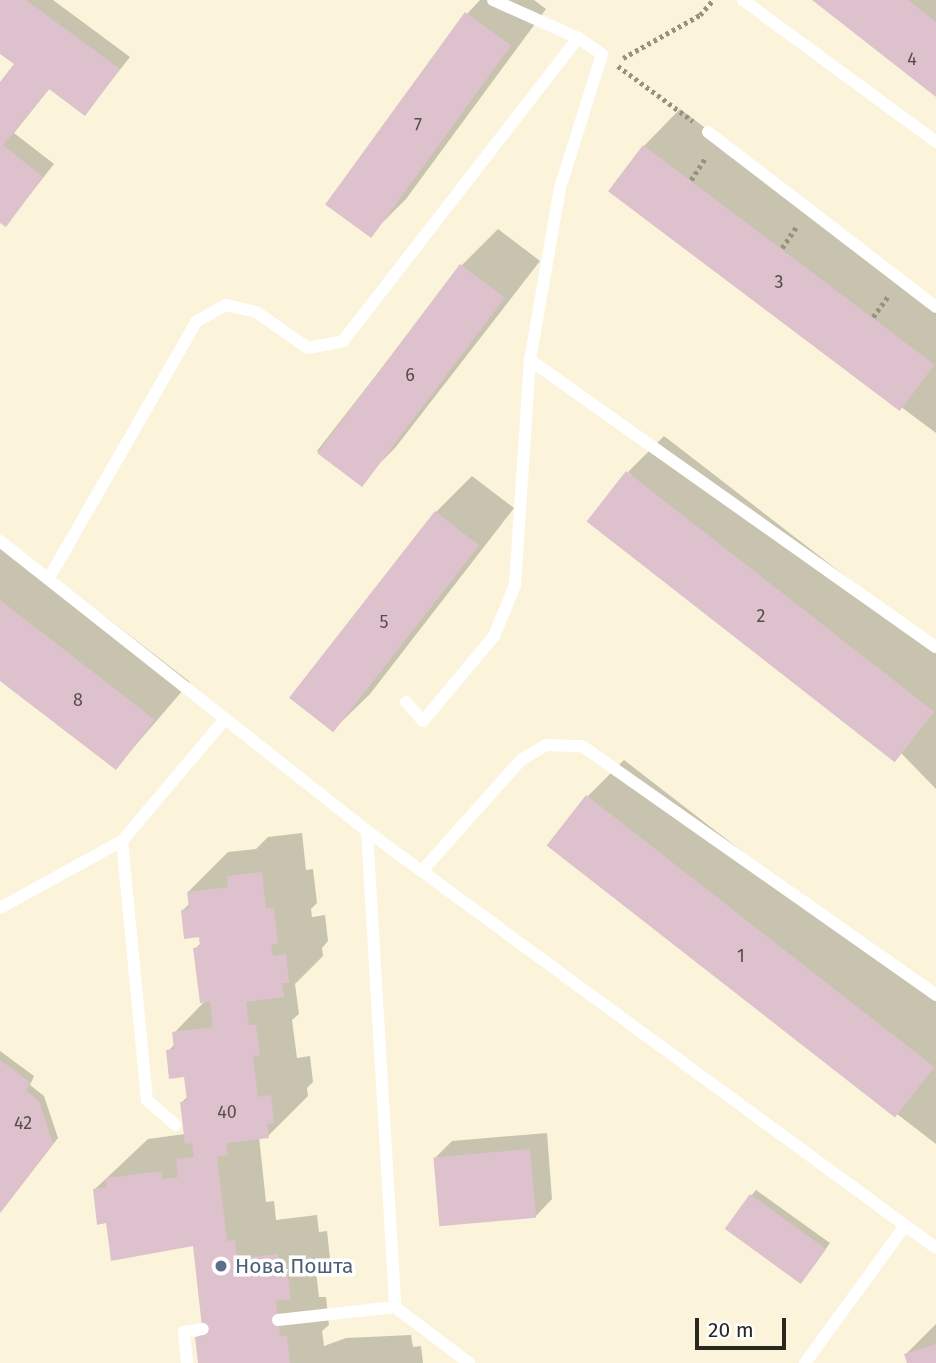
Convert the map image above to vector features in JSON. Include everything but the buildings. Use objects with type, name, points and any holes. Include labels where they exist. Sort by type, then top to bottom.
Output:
[{"type":"lane","points":[[406,702],[423,721],[494,636],[515,585],[530,360],[560,188],[602,54],[578,38],[493,0]]},
{"type":"lane","points":[[743,0],[936,142]]},
{"type":"lane","points":[[49,578],[196,322],[226,305],[256,312],[308,348],[343,341],[578,38]]},
{"type":"lane","points":[[708,132],[936,307]]},
{"type":"lane","points":[[530,360],[936,647]]},
{"type":"lane","points":[[0,541],[367,831],[936,1248]]},
{"type":"lane","points":[[0,908],[122,841],[225,719]]},
{"type":"lane","points":[[422,872],[522,760],[546,745],[582,746],[936,995]]},
{"type":"lane","points":[[367,831],[396,1307]]},
{"type":"lane","points":[[122,841],[147,1100],[176,1125]]},
{"type":"lane","points":[[805,1363],[905,1226]]},
{"type":"lane","points":[[278,1320],[396,1307],[469,1363]]},
{"type":"lane","points":[[187,1363],[184,1332],[202,1329]]},
{"type":"path","points":[[708,132],[614,63],[700,15],[713,0]]},
{"type":"place","name":"Нова Пошта","points":[[221,1266]]}]
